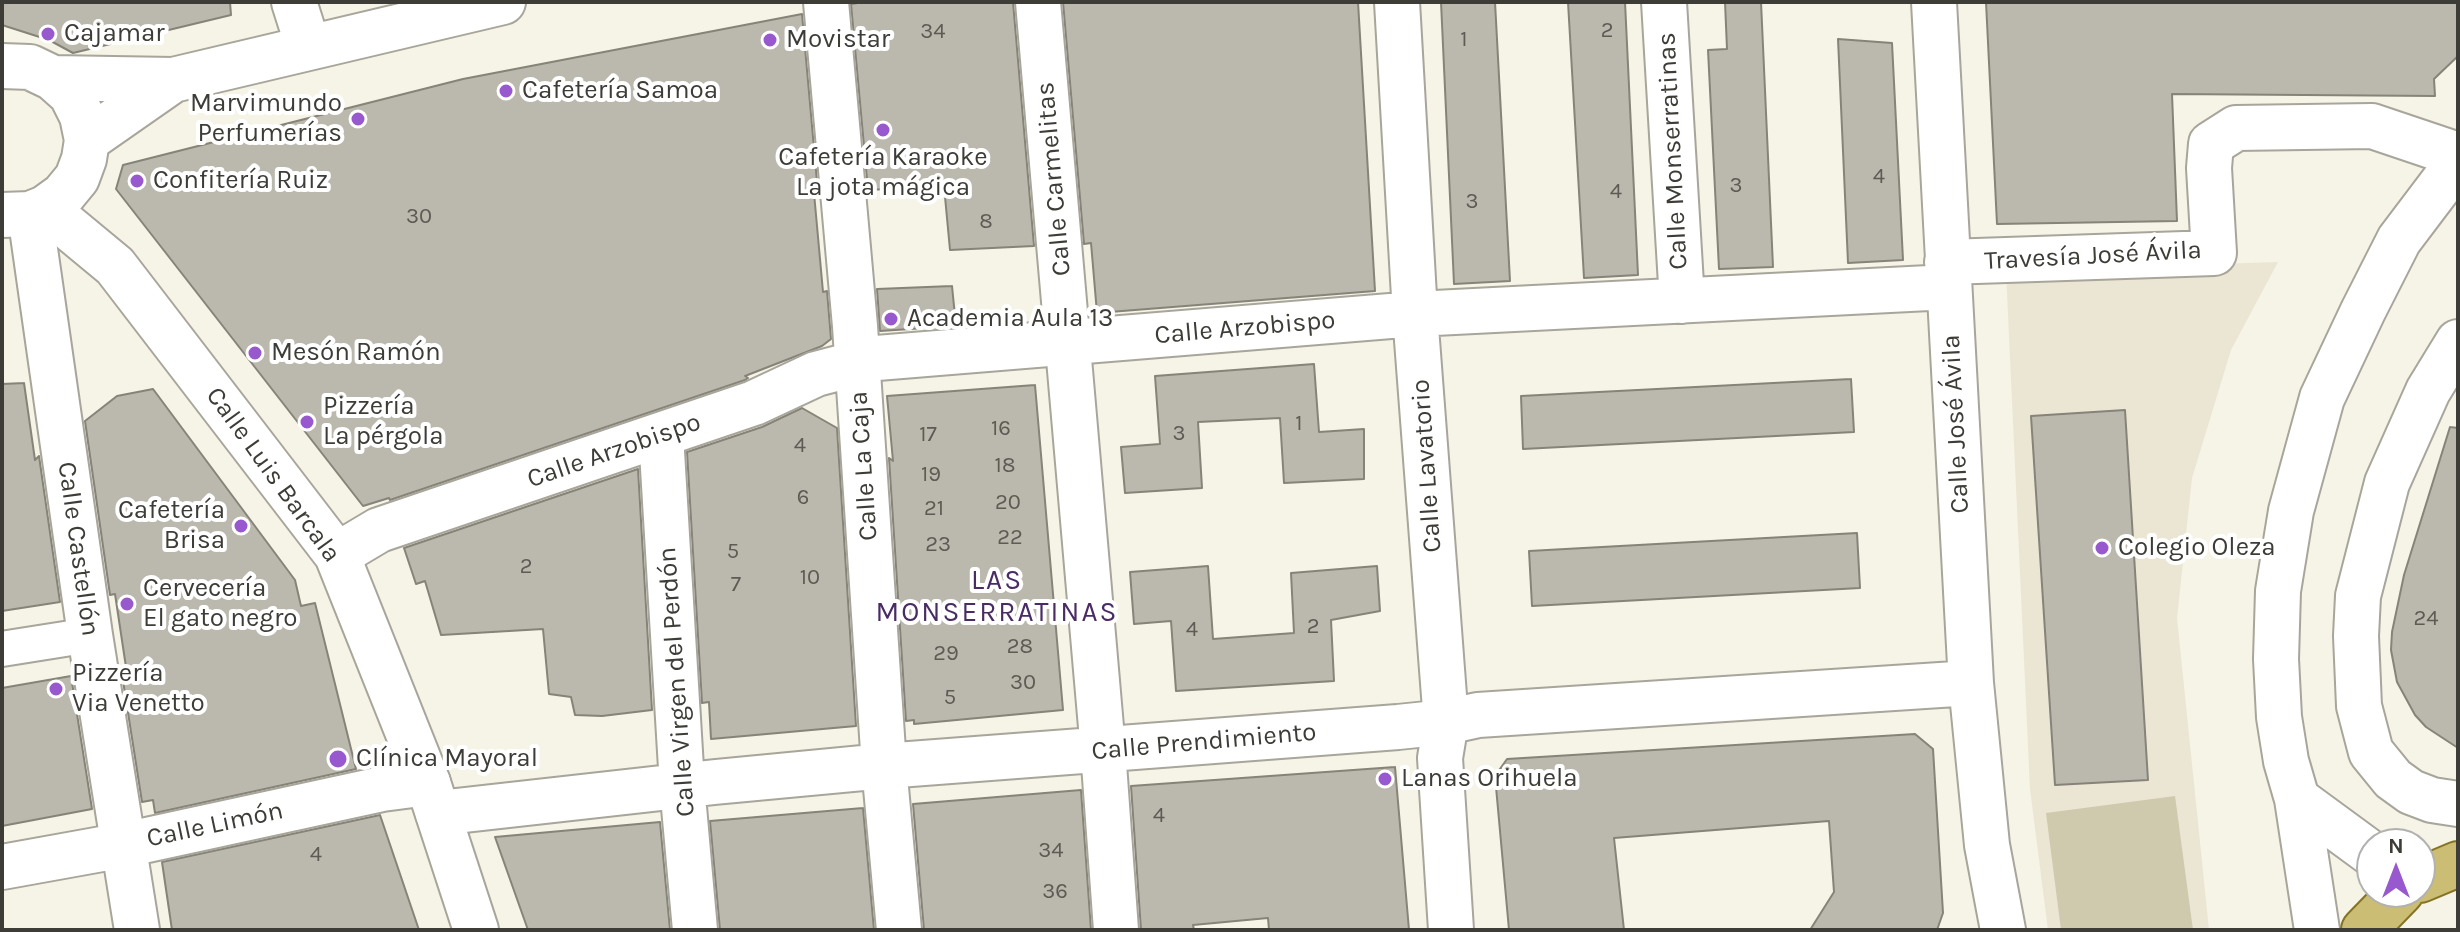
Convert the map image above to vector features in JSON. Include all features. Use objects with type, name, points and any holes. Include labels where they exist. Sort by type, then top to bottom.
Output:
[{"type":"main road","points":[[2364,930],[2385,908]]},
{"type":"street","points":[[294,2],[308,46]]},
{"type":"street","points":[[2,66],[30,67],[53,78],[173,80],[503,2]]},
{"type":"street","name":"Calle La Caja","points":[[826,2],[899,930]]},
{"type":"street","name":"Calle Carmelitas","points":[[1038,2],[1069,342],[1116,930]]},
{"type":"street","name":"Calle Lavatorio","points":[[1397,2],[1415,314],[1446,722],[1440,758],[1451,930]]},
{"type":"street","name":"Calle Monserratinas","points":[[1664,2],[1682,301]]},
{"type":"street","name":"Calle José Ávila","points":[[1934,2],[1971,683],[1987,845],[2003,930]]},
{"type":"street","name":"Calle Luis Barcala","points":[[53,78],[71,94],[82,116],[82,159],[115,266],[337,555],[433,798],[476,930]]},
{"type":"street","points":[[26,213],[63,195],[82,159],[173,80]]},
{"type":"street","name":"Travesía José Ávila","points":[[1948,275],[2214,253],[2209,168],[2211,144],[2236,128],[2372,126],[2458,155]]},
{"type":"street","points":[[2317,930],[2297,799],[2286,761],[2279,717],[2276,659],[2278,591],[2291,511],[2322,398],[2363,311],[2399,240],[2458,162]]},
{"type":"street","name":"Calle Luis Barcala","points":[[26,213],[115,266]]},
{"type":"street","name":"Calle Castellón","points":[[26,213],[137,930]]},
{"type":"street","name":"Calle Arzobispo","points":[[337,555],[379,530],[754,403],[816,374],[877,358],[1415,314],[1682,301],[1948,275]]},
{"type":"street","points":[[2458,342],[2428,391],[2387,483],[2358,596],[2356,636],[2359,706],[2371,752],[2393,779],[2411,792],[2432,800],[2458,804]]},
{"type":"street","name":"Calle Virgen del Perdón","points":[[661,435],[682,785],[695,930]]},
{"type":"street","points":[[2,649],[90,635]]},
{"type":"street","name":"Calle Prendimiento","points":[[433,798],[682,785],[1446,722],[1478,715],[1971,683]]},
{"type":"street","name":"Calle Limón","points":[[2,867],[124,845],[382,789],[433,798]]},
{"type":"street","points":[[2297,799],[2356,842]]},
{"type":"street","name":"Calle José Ávila","points":[[1972,930],[1987,845]]},
{"type":"shaded area","name":"Colegio Oleza","points":[[2278,262],[2231,350],[2192,478],[2177,618],[2209,930],[2048,930],[2030,789],[2006,271]]},
{"type":"shaded area","points":[[2175,796],[2193,930],[2061,930],[2046,813]]},
{"type":"building","points":[[2,2],[230,2],[231,15],[73,53],[49,40],[2,25]]},
{"type":"building","points":[[1013,2],[1034,246],[950,250],[944,186],[868,190],[851,4]]},
{"type":"building","points":[[1063,2],[1358,2],[1375,291],[1097,313],[1091,243],[1084,244]]},
{"type":"building","points":[[1441,2],[1495,2],[1510,281],[1454,284]]},
{"type":"building","points":[[1568,2],[1625,2],[1638,275],[1584,278]]},
{"type":"building","points":[[1725,2],[1761,2],[1773,267],[1719,269],[1708,50],[1727,49]]},
{"type":"building","points":[[1986,2],[2458,2],[2458,56],[2434,79],[2435,96],[2172,94],[2177,221],[1997,224]]},
{"type":"building","points":[[802,14],[818,193],[814,193],[823,292],[827,291],[831,339],[822,346],[745,376],[748,378],[745,380],[390,500],[363,506],[116,189],[123,165],[463,79]]},
{"type":"building","points":[[1838,39],[1892,43],[1903,260],[1848,263]]},
{"type":"building","points":[[952,286],[956,326],[880,331],[877,289]]},
{"type":"building","points":[[1314,364],[1319,432],[1364,429],[1364,479],[1284,483],[1280,418],[1198,422],[1202,488],[1125,493],[1121,447],[1160,444],[1155,376]]},
{"type":"building","points":[[1851,379],[1854,432],[1523,449],[1521,396]]},
{"type":"building","points":[[24,383],[35,460],[39,456],[60,602],[2,611],[2,384]]},
{"type":"building","points":[[1035,385],[1063,710],[914,724],[914,720],[906,721],[887,396]]},
{"type":"building","points":[[153,389],[295,580],[301,606],[315,603],[356,769],[155,813],[153,800],[142,802],[121,668],[126,667],[115,594],[110,595],[85,421],[117,396]]},
{"type":"building","points":[[802,408],[837,428],[856,726],[711,739],[709,702],[702,703],[687,452],[762,427]]},
{"type":"building","points":[[2125,410],[2148,780],[2055,785],[2031,416]]},
{"type":"building","points":[[2450,427],[2458,428],[2458,748],[2426,727],[2415,715],[2397,682],[2391,650],[2404,575]]},
{"type":"building","points":[[638,469],[652,710],[602,716],[575,715],[571,697],[549,694],[543,629],[441,635],[425,581],[416,584],[404,548]]},
{"type":"building","points":[[1857,533],[1860,588],[1532,606],[1529,551]]},
{"type":"building","points":[[1208,566],[1213,639],[1294,633],[1291,573],[1377,566],[1380,611],[1331,620],[1334,681],[1176,691],[1171,621],[1134,624],[1130,572]]},
{"type":"building","points":[[71,676],[92,809],[2,826],[2,688]]},
{"type":"building","points":[[1915,734],[1933,749],[1943,913],[1937,930],[1810,930],[1834,892],[1829,821],[1614,838],[1624,930],[1509,930],[1495,776],[1507,759]]},
{"type":"building","points":[[1395,767],[1409,930],[1269,930],[1268,918],[1193,925],[1194,930],[1141,930],[1131,786]]},
{"type":"building","points":[[1081,790],[1091,930],[924,930],[913,804]]},
{"type":"building","points":[[863,808],[874,930],[720,930],[710,821]]},
{"type":"building","points":[[380,815],[419,930],[172,930],[162,862]]},
{"type":"building","points":[[660,822],[670,930],[528,930],[495,837]]},
{"type":"place","name":"Cajamar","points":[[48,34]]},
{"type":"place","name":"Movistar","points":[[770,40]]},
{"type":"place","name":"Cafetería Samoa","points":[[506,91]]},
{"type":"place","name":"Marvimundo Perfumerías","points":[[358,119]]},
{"type":"place","name":"Cafetería Karaoke La jota mágica","points":[[883,130]]},
{"type":"place","name":"Confitería Ruiz","points":[[137,181]]},
{"type":"place","name":"Academia Aula 13","points":[[891,319]]},
{"type":"place","name":"Mesón Ramón","points":[[255,353]]},
{"type":"place","name":"Pizzería La pérgola","points":[[307,422]]},
{"type":"place","name":"Cafetería Brisa","points":[[241,526]]},
{"type":"place","name":"Colegio Oleza","points":[[2102,548]]},
{"type":"place","name":"Cervecería El gato negro","points":[[127,604]]},
{"type":"place","name":"Pizzería Via Venetto","points":[[56,689]]},
{"type":"place","name":"Clínica Mayoral","points":[[338,759]]},
{"type":"place","name":"Lanas Orihuela","points":[[1385,779]]},
{"type":"district","name":"LAS MONSERRATINAS","points":[[997,597]]}]
